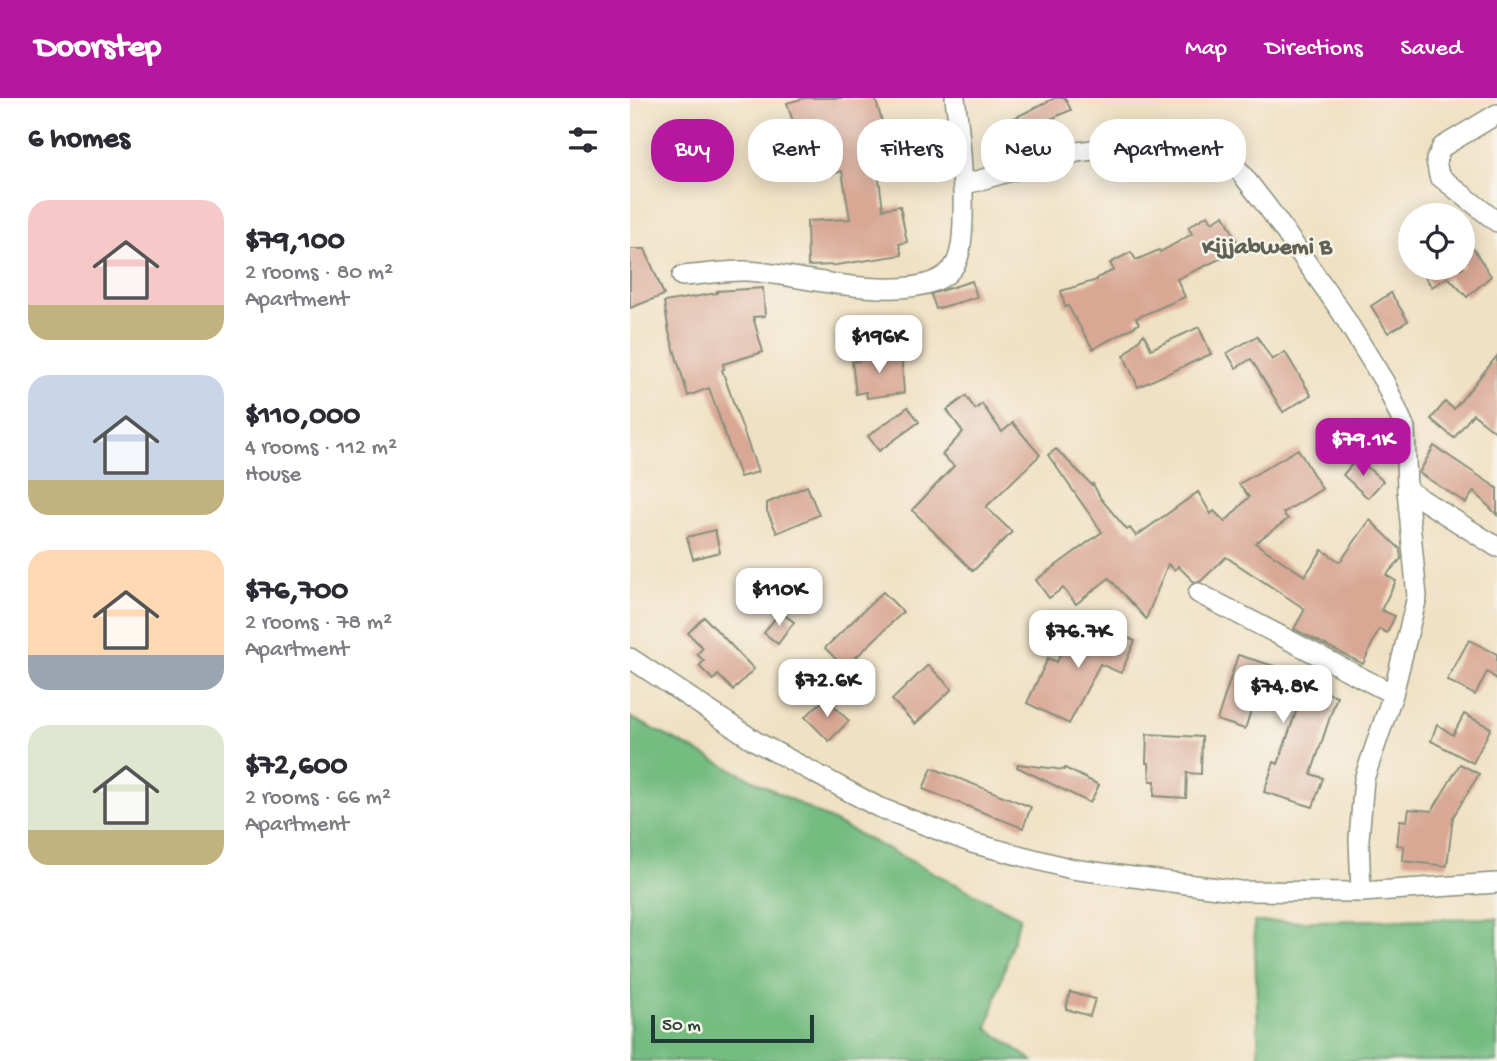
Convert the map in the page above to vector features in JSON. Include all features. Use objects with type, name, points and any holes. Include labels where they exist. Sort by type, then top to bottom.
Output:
[{"type":"street","points":[[682,276],[744,271],[872,289],[902,288],[944,276],[955,265],[960,253],[963,185],[955,98]]},
{"type":"street","points":[[1497,114],[1442,147],[1436,160],[1439,176],[1497,222]]},
{"type":"street","points":[[963,185],[1077,152],[1132,145],[1208,151],[1234,164],[1269,209],[1340,310],[1385,383],[1405,428],[1407,490],[1417,597],[1393,694],[1364,779],[1359,839],[1361,892]]},
{"type":"street","points":[[1407,490],[1497,547]]},
{"type":"street","points":[[1198,593],[1393,694]]},
{"type":"street","points":[[630,658],[755,741],[878,807],[972,843],[1072,869],[1227,889],[1361,892],[1497,883]]},
{"type":"green space","points":[[630,717],[1020,917],[987,1028],[1033,1061],[630,1061]]},
{"type":"green space","points":[[1497,918],[1497,1061],[1259,1061],[1254,922]]},
{"type":"building","points":[[805,98],[875,98],[881,119],[857,119],[857,182],[879,182],[883,209],[900,206],[907,242],[899,244],[902,255],[836,265],[808,266],[807,221],[850,219],[843,177],[843,119],[792,119],[787,103]]},
{"type":"building","points":[[1055,98],[1065,98],[1071,110],[1051,119],[1012,119]]},
{"type":"building","points":[[1208,215],[1212,222],[1224,215],[1241,249],[1177,279],[1185,297],[1136,318],[1139,324],[1093,349],[1068,306],[1065,307],[1061,291],[1097,280],[1114,270],[1110,263],[1131,252],[1136,260],[1159,250],[1160,252],[1192,234],[1188,227]]},
{"type":"building","points":[[630,249],[645,249],[664,295],[630,308]]},
{"type":"building","points":[[1475,251],[1491,276],[1467,297],[1451,280],[1475,280]]},
{"type":"building","points":[[1427,280],[1443,280],[1432,287]]},
{"type":"building","points":[[972,281],[977,297],[936,309],[931,294]]},
{"type":"building","points":[[763,288],[765,316],[753,317],[763,352],[723,364],[722,370],[758,472],[740,477],[709,388],[688,396],[669,332],[664,302],[717,291]]},
{"type":"building","points":[[1391,293],[1408,321],[1388,333],[1371,306]]},
{"type":"building","points":[[1199,327],[1211,354],[1138,387],[1124,356],[1144,334],[1151,349]]},
{"type":"building","points":[[1257,336],[1272,360],[1285,352],[1311,395],[1283,412],[1251,359],[1236,368],[1227,353]]},
{"type":"building","points":[[901,351],[904,393],[867,398],[866,392],[856,394],[852,362],[864,360],[864,356]]},
{"type":"building","points":[[1497,356],[1497,433],[1473,414],[1454,438],[1431,419],[1445,402],[1454,409]]},
{"type":"building","points":[[966,396],[975,409],[982,404],[1002,432],[1013,423],[1040,455],[986,507],[1012,532],[973,571],[912,510],[954,466],[942,455],[963,432],[947,410]]},
{"type":"building","points":[[908,407],[919,422],[879,451],[868,436]]},
{"type":"building","points":[[1434,446],[1497,488],[1497,515],[1474,491],[1466,503],[1419,473]]},
{"type":"building","points":[[1056,449],[1093,484],[1101,499],[1127,530],[1130,528],[1136,536],[1198,492],[1211,514],[1214,511],[1225,522],[1249,497],[1239,484],[1298,449],[1322,489],[1283,513],[1288,519],[1255,543],[1305,576],[1322,550],[1340,562],[1370,520],[1400,549],[1401,559],[1386,575],[1396,581],[1381,610],[1395,616],[1387,633],[1379,629],[1363,664],[1294,629],[1305,609],[1226,557],[1201,581],[1194,582],[1178,566],[1175,570],[1168,564],[1146,619],[1109,578],[1076,604],[1063,588],[1049,598],[1036,580],[1102,532],[1048,455]]},
{"type":"building","points":[[1357,458],[1383,481],[1368,498],[1343,475]]},
{"type":"building","points":[[807,486],[819,515],[777,533],[767,511],[767,503]]},
{"type":"building","points":[[715,530],[720,552],[693,559],[687,537]]},
{"type":"building","points":[[883,592],[903,612],[845,668],[825,648]]},
{"type":"building","points":[[780,612],[794,622],[778,644],[764,633]]},
{"type":"building","points":[[704,617],[754,669],[733,690],[718,675],[713,680],[699,666],[704,661],[697,654],[703,648],[688,633]]},
{"type":"building","points":[[1075,621],[1113,636],[1114,632],[1135,641],[1121,673],[1100,664],[1069,724],[1027,703],[1048,658],[1057,662]]},
{"type":"building","points":[[1469,640],[1497,654],[1497,679],[1487,672],[1475,695],[1447,680]]},
{"type":"building","points":[[1238,655],[1284,669],[1282,678],[1337,696],[1311,774],[1323,778],[1313,807],[1264,792],[1274,762],[1278,764],[1299,703],[1258,689],[1245,729],[1217,720]]},
{"type":"building","points":[[928,665],[952,689],[915,724],[892,700]]},
{"type":"building","points":[[826,698],[849,721],[829,741],[805,717]]},
{"type":"building","points":[[1464,714],[1491,728],[1473,763],[1431,741],[1437,724],[1453,735]]},
{"type":"building","points":[[1147,734],[1202,737],[1201,774],[1187,773],[1186,798],[1154,796],[1155,781],[1150,781],[1149,763],[1146,763]]},
{"type":"building","points":[[1018,764],[1065,768],[1099,785],[1090,803],[1017,767]]},
{"type":"building","points":[[1460,764],[1479,774],[1453,817],[1447,866],[1403,861],[1404,846],[1397,845],[1400,820],[1407,821],[1409,809],[1432,811]]},
{"type":"building","points":[[932,768],[1031,807],[1023,828],[923,789]]},
{"type":"building","points":[[1070,992],[1095,999],[1090,1016],[1066,1009]]},
{"type":"district","name":"Kijjabwemi B","points":[[1267,248]]}]
